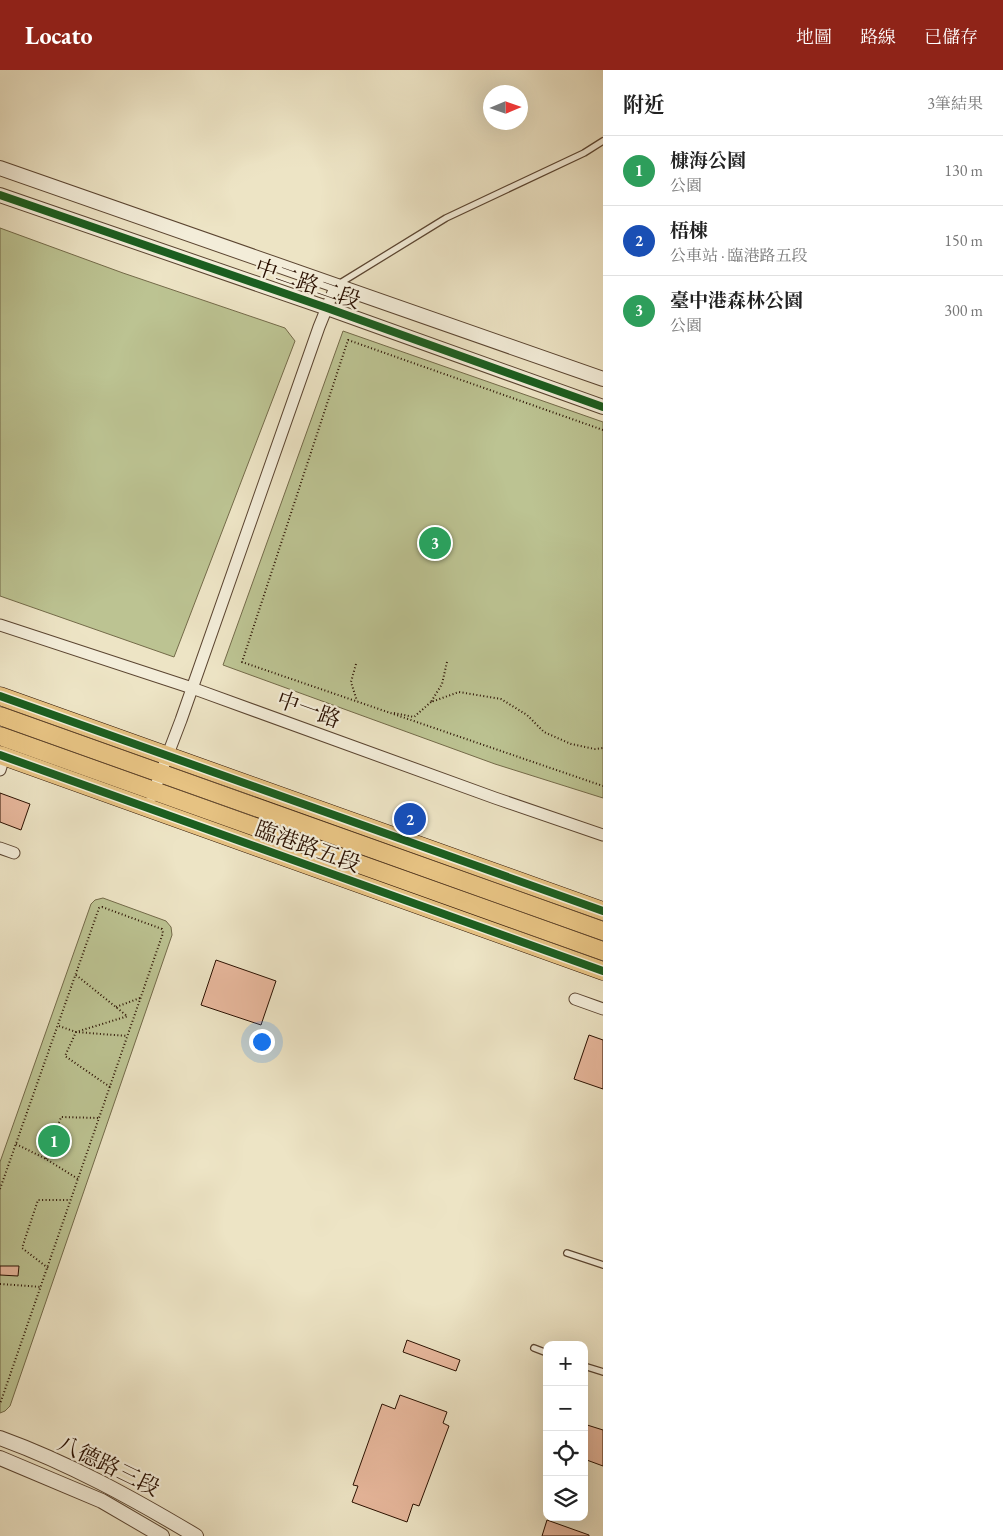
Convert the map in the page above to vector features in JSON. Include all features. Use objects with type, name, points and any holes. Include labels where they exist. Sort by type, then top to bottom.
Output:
[{"type":"main road","name":"臨港路五段","points":[[0,696],[603,911]]},
{"type":"main road","name":"臨港路五段","points":[[0,716],[603,931]]},
{"type":"main road","name":"臨港路五段","points":[[0,736],[603,951]]},
{"type":"main road","name":"臨港路五段","points":[[1,761],[148,808],[603,971]]},
{"type":"street","name":"中二路二段","points":[[0,168],[603,379]]},
{"type":"street","name":"中二路二段","points":[[0,195],[327,308],[603,408]]},
{"type":"street","points":[[148,808],[336,285]]},
{"type":"street","name":"中一路","points":[[0,624],[192,688],[494,798],[603,835]]},
{"type":"street","points":[[0,848],[14,852]]},
{"type":"street","points":[[575,999],[603,1009]]},
{"type":"street","points":[[1,1459],[4,1440]]},
{"type":"street","name":"八德路三段","points":[[4,1440],[129,1496],[196,1536]]},
{"type":"street","name":"八德路三段","points":[[1,1459],[102,1502],[162,1536]]},
{"type":"lane","points":[[336,285],[446,218],[584,153],[603,141]]},
{"type":"lane","points":[[567,1253],[603,1265]]},
{"type":"lane","points":[[534,1348],[543,1351]]},
{"type":"lane","points":[[588,1367],[603,1372]]},
{"type":"path","points":[[603,430],[348,340],[242,662],[603,786]]},
{"type":"path","points":[[388,712],[414,717],[431,702],[442,684],[447,662]]},
{"type":"path","points":[[356,664],[351,682],[357,702]]},
{"type":"path","points":[[431,702],[460,692],[501,699],[527,714],[544,732],[570,744],[595,749],[603,748]]},
{"type":"path","points":[[0,1189],[99,908],[102,907],[163,930],[0,1404]]},
{"type":"path","points":[[76,975],[128,1016],[76,1032],[65,1056],[110,1086]]},
{"type":"path","points":[[116,1007],[141,998]]},
{"type":"path","points":[[59,1026],[76,1032],[127,1036]]},
{"type":"path","points":[[46,1158],[61,1117],[99,1118]]},
{"type":"path","points":[[16,1144],[46,1158],[78,1179]]},
{"type":"path","points":[[48,1268],[22,1248],[38,1200],[71,1200]]},
{"type":"path","points":[[0,1284],[41,1287]]},
{"type":"green space","points":[[0,228],[123,273],[285,328],[295,341],[174,657],[0,596]]},
{"type":"green space","points":[[343,331],[603,422],[603,798],[495,764],[223,665]]},
{"type":"green space","points":[[103,898],[166,921],[171,927],[172,935],[10,1406],[0,1413],[0,1162],[91,904],[95,900]]},
{"type":"building","points":[[0,793],[30,804],[21,830],[0,822]]},
{"type":"building","points":[[216,960],[276,981],[261,1025],[201,1005]]},
{"type":"building","points":[[589,1035],[603,1040],[603,1089],[574,1079]]},
{"type":"building","points":[[0,1266],[19,1266],[18,1276],[0,1275]]},
{"type":"building","points":[[407,1340],[460,1360],[456,1371],[403,1352]]},
{"type":"building","points":[[400,1395],[447,1412],[443,1423],[449,1426],[419,1506],[413,1504],[407,1522],[352,1502],[358,1486],[353,1485],[382,1404],[395,1409]]},
{"type":"building","points":[[588,1425],[603,1430],[603,1466],[588,1460]]},
{"type":"building","points":[[547,1521],[589,1535],[589,1536],[542,1536]]},
{"type":"cycle path","points":[[0,195],[327,308],[603,407]]},
{"type":"cycle path","points":[[0,696],[603,911]]},
{"type":"cycle path","points":[[0,755],[603,971]]},
{"type":"place","name":"臺中港森林公園","points":[[435,543]]},
{"type":"place","name":"梧棟","points":[[410,819]]},
{"type":"place","name":"槺海公園","points":[[54,1141]]}]
